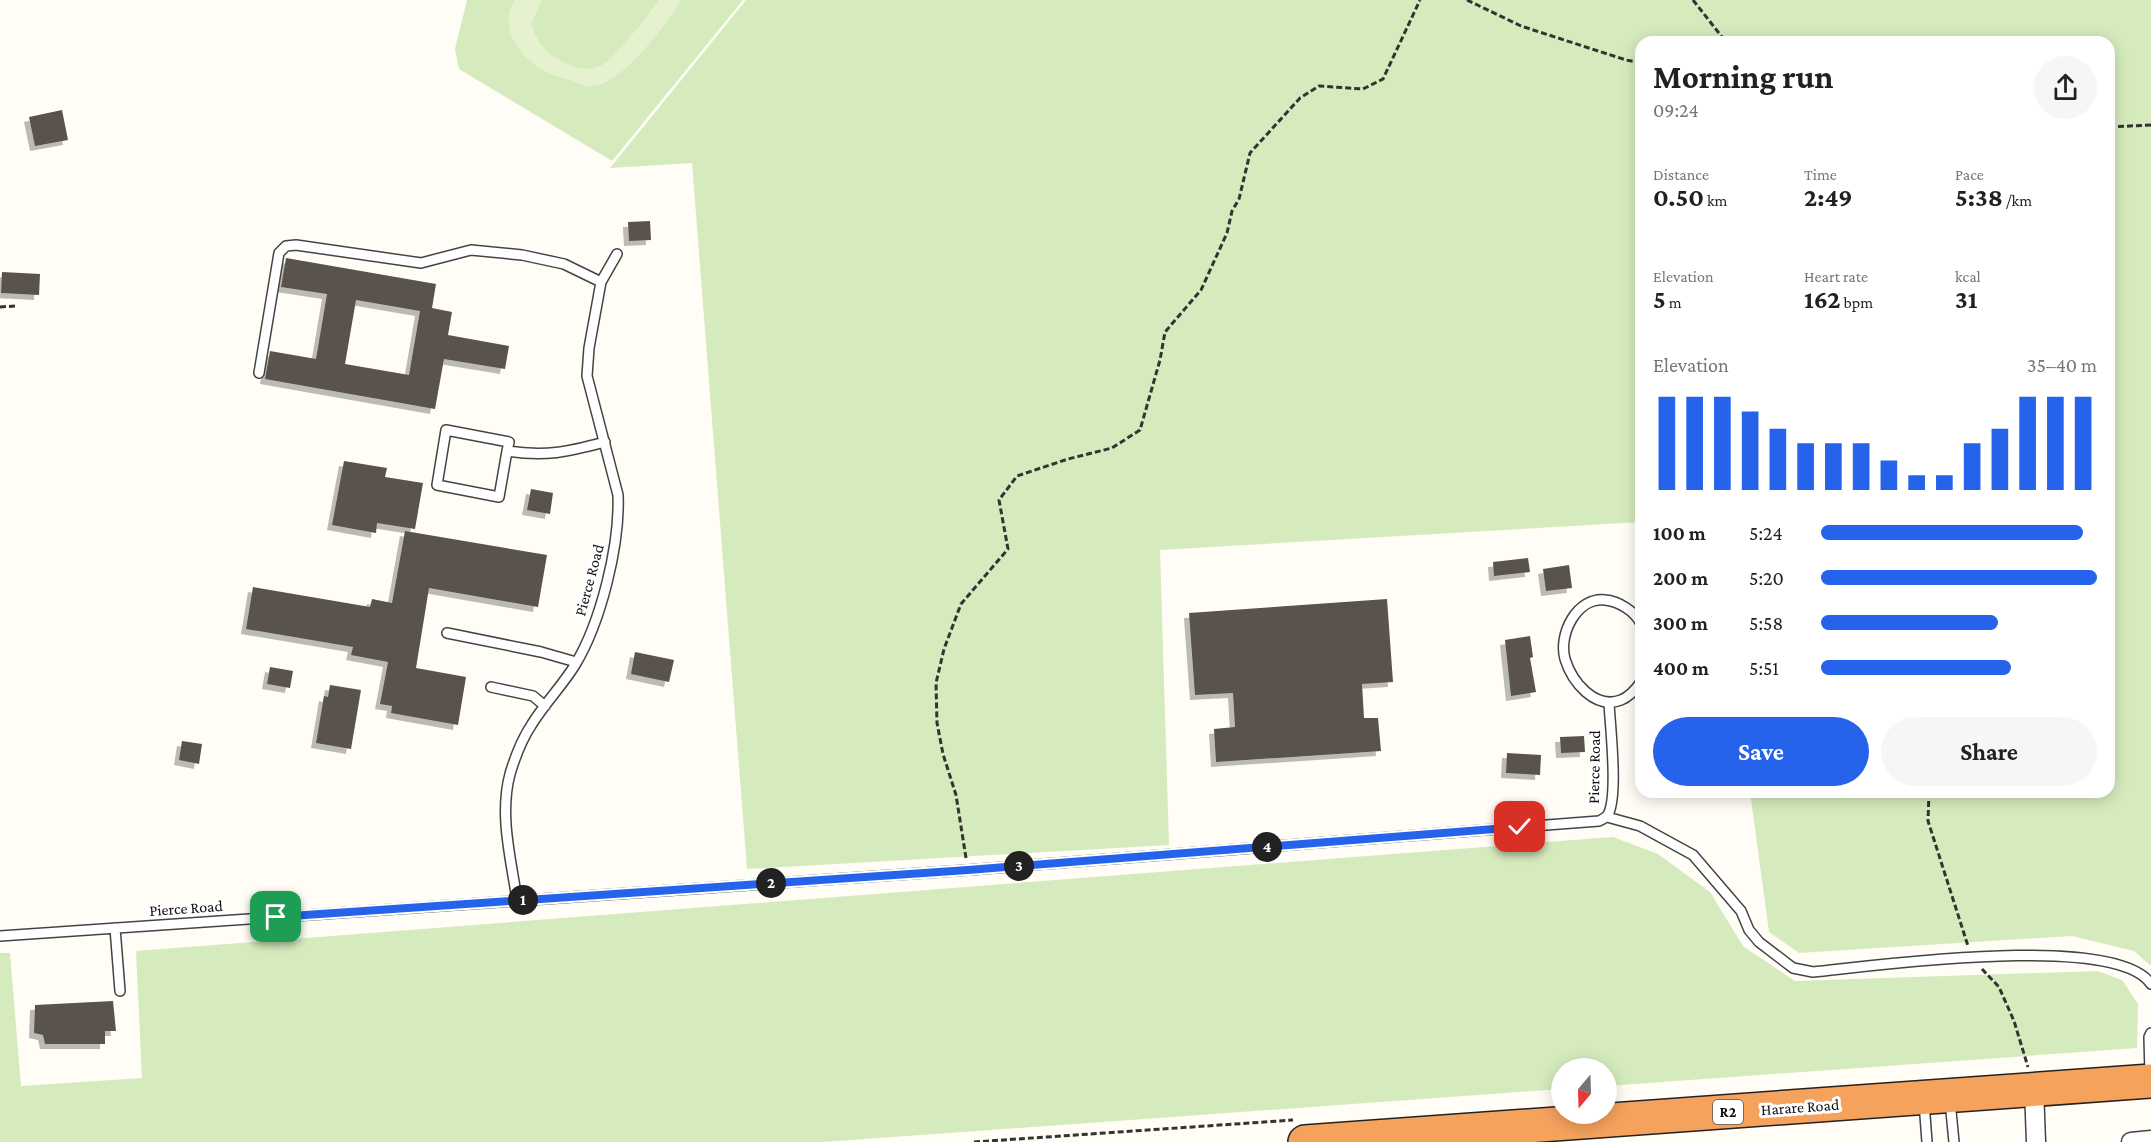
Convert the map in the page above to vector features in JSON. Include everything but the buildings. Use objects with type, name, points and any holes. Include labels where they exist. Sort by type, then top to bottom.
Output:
[{"type":"highway","name":"Harare Road","points":[[1304,1130],[1937,1097],[2151,1081]]},
{"type":"street","points":[[2034,1089],[2036,1142]]},
{"type":"street","points":[[2131,1142],[2151,1140]]},
{"type":"lane","points":[[259,373],[279,254],[286,246],[296,245],[421,263],[471,250],[522,255],[564,264],[601,282]]},
{"type":"lane","name":"Pierce Road","points":[[517,900],[504,809],[510,775],[531,724],[561,687],[576,662],[593,625],[616,539],[618,495],[587,376],[589,348],[601,282],[616,254]]},
{"type":"lane","points":[[446,430],[509,441],[507,451],[499,496],[437,485],[446,430]]},
{"type":"lane","points":[[507,451],[534,455],[567,452],[605,442]]},
{"type":"lane","points":[[1635,616],[1614,600],[1599,599],[1584,604],[1574,615],[1564,644],[1565,658],[1575,680],[1596,700],[1609,703],[1623,700],[1635,688]]},
{"type":"lane","points":[[447,633],[541,652],[576,662]]},
{"type":"lane","points":[[491,687],[533,696],[545,706]]},
{"type":"lane","name":"Pierce Road","points":[[0,936],[968,870],[1599,821],[1607,817],[1612,803],[1613,769],[1609,703]]},
{"type":"lane","points":[[1607,817],[1641,825],[1693,855],[1741,911],[1749,930],[1760,942],[1793,968],[1813,972],[1999,955],[2085,958],[2111,962],[2139,973],[2151,984]]},
{"type":"lane","points":[[115,928],[120,991]]},
{"type":"lane","points":[[2151,1033],[2149,1037],[2151,1081]]},
{"type":"lane","points":[[1927,1142],[1937,1097]]},
{"type":"lane","points":[[1937,1097],[1954,1142]]},
{"type":"path","points":[[968,870],[956,795],[943,754],[937,723],[936,684],[945,649],[961,604],[1008,549],[999,500],[1017,476],[1068,459],[1112,448],[1140,430],[1160,360],[1165,332],[1201,290],[1227,233],[1232,211],[1239,199],[1250,153],[1300,98],[1319,86],[1363,89],[1383,79],[1420,0]]},
{"type":"path","points":[[1467,0],[1521,26],[1635,62]]},
{"type":"path","points":[[1693,0],[1721,36]]},
{"type":"path","points":[[2115,126],[2151,125]]},
{"type":"path","points":[[0,306],[15,306]]},
{"type":"path","points":[[1929,798],[1928,821],[1972,958],[1999,987],[2014,1021],[2034,1089]]},
{"type":"path","points":[[974,1142],[1304,1130]]},
{"type":"green space","points":[[467,0],[743,0],[612,161],[459,69],[455,49]]},
{"type":"green space","points":[[515,0],[542,0],[531,24],[538,40],[549,53],[559,60],[584,69],[600,66],[614,55],[659,0],[681,0],[666,23],[631,64],[618,75],[591,86],[547,72],[525,56],[518,48],[510,30],[510,10]]},
{"type":"green space","points":[[746,0],[2151,0],[2151,966],[2134,951],[2072,936],[1799,953],[1769,932],[1751,798],[2115,798],[2115,36],[1635,36],[1635,522],[1160,550],[1169,845],[747,869],[692,163],[610,168]]},
{"type":"green space","points":[[1613,837],[1658,854],[1710,892],[1743,946],[1795,981],[2098,971],[2122,980],[2138,1004],[2137,1048],[1617,1085],[1617,1058],[1551,1058],[1551,1090],[823,1142],[0,1142],[0,953],[10,953],[21,1086],[142,1078],[136,951]]},
{"type":"route","points":[[276,917],[968,870],[1520,827]]}]
